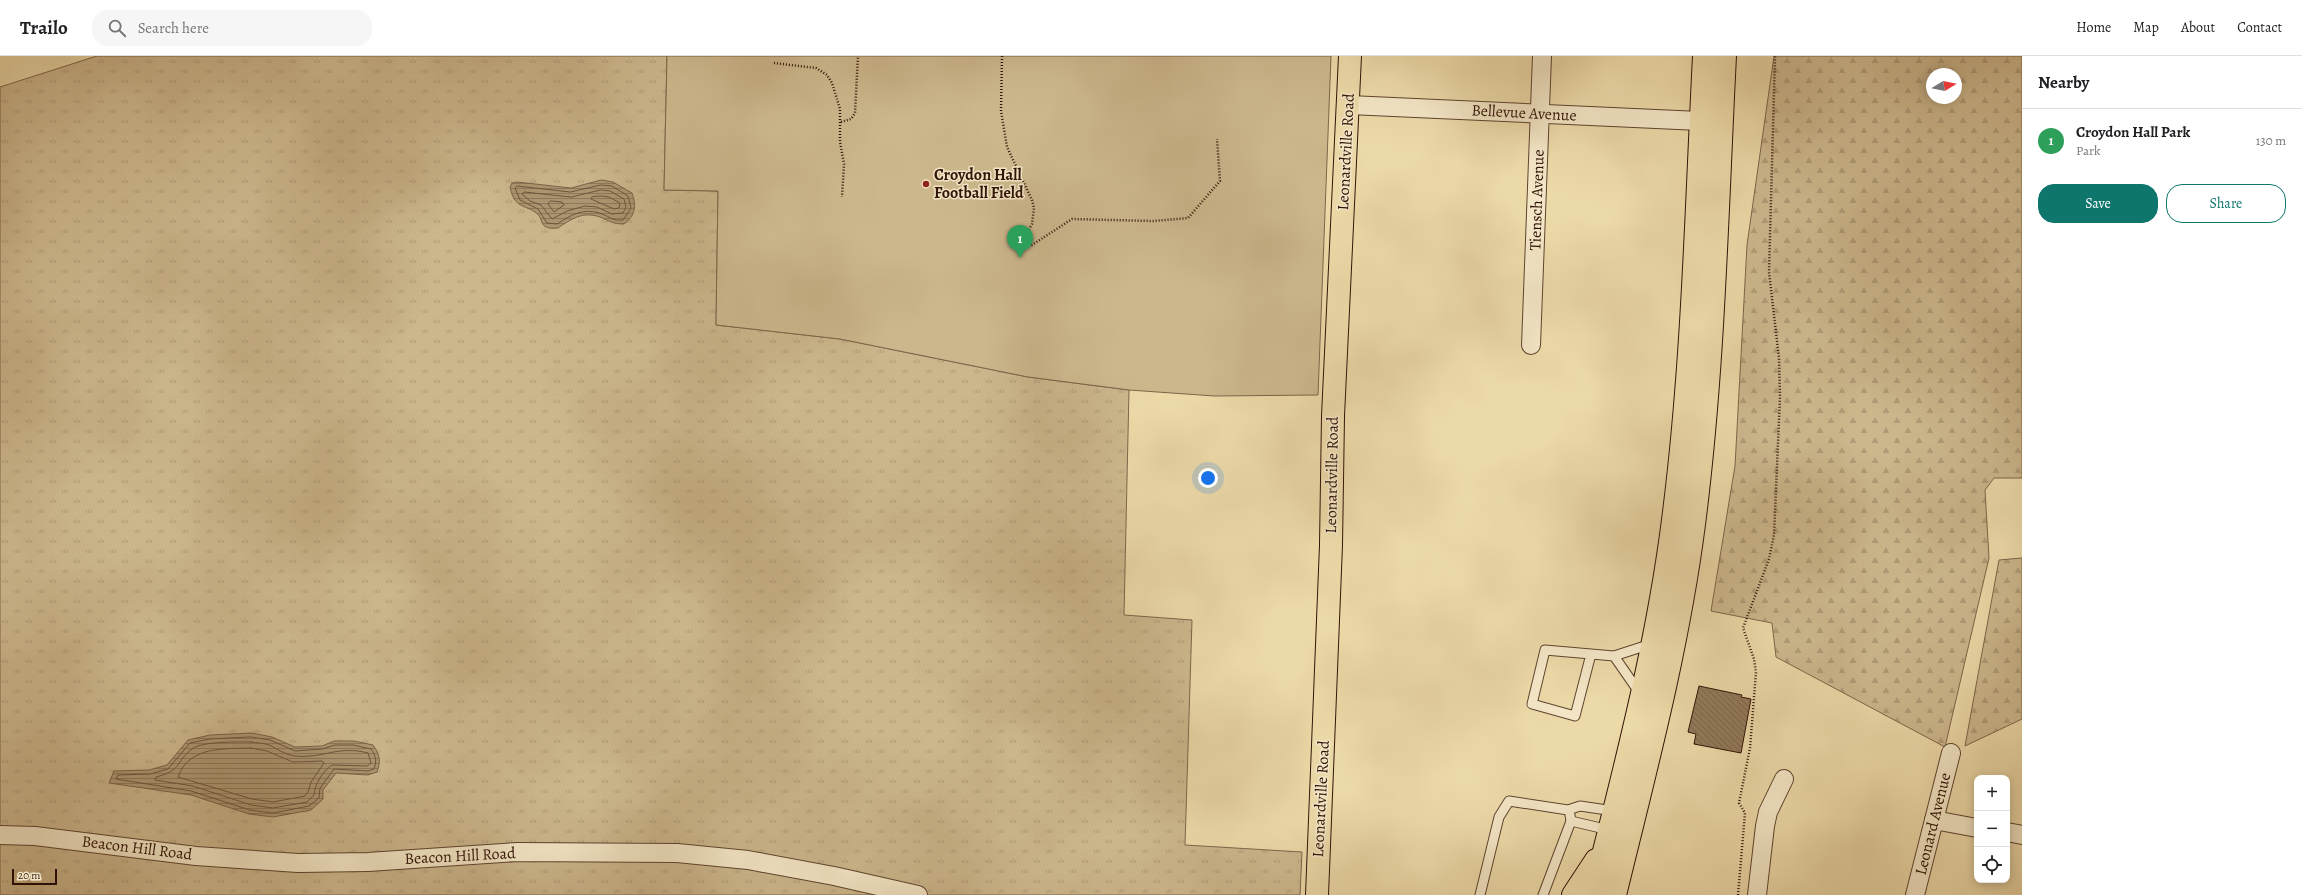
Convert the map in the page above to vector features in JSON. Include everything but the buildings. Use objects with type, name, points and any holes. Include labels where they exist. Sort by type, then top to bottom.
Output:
[{"type":"main road","name":"Leonardville Road","points":[[1317,895],[1331,545],[1333,416],[1350,56]]},
{"type":"main road","points":[[1593,895],[1642,695],[1653,643],[1665,576],[1680,463],[1686,392],[1704,56]]},
{"type":"main road","points":[[1615,895],[1665,688],[1694,526],[1705,417],[1725,56]]},
{"type":"main road","points":[[1573,895],[1609,829]]},
{"type":"street","name":"Tiensch Avenue","points":[[1531,345],[1542,56]]},
{"type":"street","name":"Bellevue Avenue","points":[[1348,104],[1700,121]]},
{"type":"street","name":"Leonard Avenue","points":[[1915,895],[1951,753]]},
{"type":"street","points":[[1757,895],[1768,812],[1784,779]]},
{"type":"street","points":[[1934,820],[1974,827]]},
{"type":"street","points":[[2010,833],[2022,835]]},
{"type":"street","name":"Beacon Hill Road","points":[[0,835],[35,836],[196,856],[298,863],[368,862],[517,852],[677,853],[748,860],[834,876],[918,895]]},
{"type":"lane","points":[[1591,654],[1575,716],[1532,704],[1545,650],[1591,654],[1614,656],[1653,643]]},
{"type":"lane","points":[[1614,656],[1642,695]]},
{"type":"lane","points":[[1480,895],[1499,817],[1509,801],[1568,810],[1580,806],[1609,829]]},
{"type":"lane","points":[[1543,895],[1571,820],[1568,810]]},
{"type":"lane","points":[[1571,820],[1609,829]]},
{"type":"path","points":[[841,122],[850,119],[855,113],[858,56]]},
{"type":"path","points":[[1002,56],[1001,111],[1007,147],[1032,200],[1034,208],[1032,224],[1022,241],[1024,246],[1032,245],[1071,219],[1153,221],[1188,218],[1220,181],[1217,139]]},
{"type":"path","points":[[1738,895],[1745,813],[1739,803],[1750,748],[1756,672],[1754,659],[1743,628],[1772,547],[1779,420],[1780,372],[1769,272],[1775,56]]},
{"type":"path","points":[[774,63],[806,65],[824,72],[830,79],[837,93],[841,122],[840,142],[844,164],[842,197]]},
{"type":"green space","points":[[97,56],[667,56],[664,190],[718,191],[716,325],[840,339],[1028,377],[1129,390],[1124,615],[1192,620],[1185,845],[1302,852],[1300,895],[0,895],[0,87]]},
{"type":"green space","points":[[667,56],[1331,56],[1318,395],[1214,396],[1129,390],[1028,377],[840,339],[716,325],[718,191],[664,190]]},
{"type":"green space","points":[[1774,56],[2022,56],[2022,478],[1994,478],[1985,490],[1989,558],[1945,747],[1776,657],[1772,623],[1711,611],[1735,466],[1747,245]]},
{"type":"green space","points":[[2022,558],[2022,719],[1965,746],[1999,560]]},
{"type":"water","points":[[601,180],[613,182],[632,193],[635,206],[633,214],[624,224],[614,223],[594,215],[583,215],[558,228],[547,227],[544,226],[535,212],[516,202],[510,187],[512,183],[517,182],[571,188]]},
{"type":"water","points":[[252,733],[272,737],[295,747],[322,746],[334,741],[354,741],[373,745],[379,758],[377,772],[368,775],[336,773],[323,790],[323,799],[311,810],[273,817],[249,814],[191,795],[109,783],[114,771],[149,770],[167,765],[188,740],[210,735]]},
{"type":"place","name":"Croydon Hall Football Field","points":[[926,184]]},
{"type":"place","name":"Croydon Hall Park","points":[[1020,258]]}]
